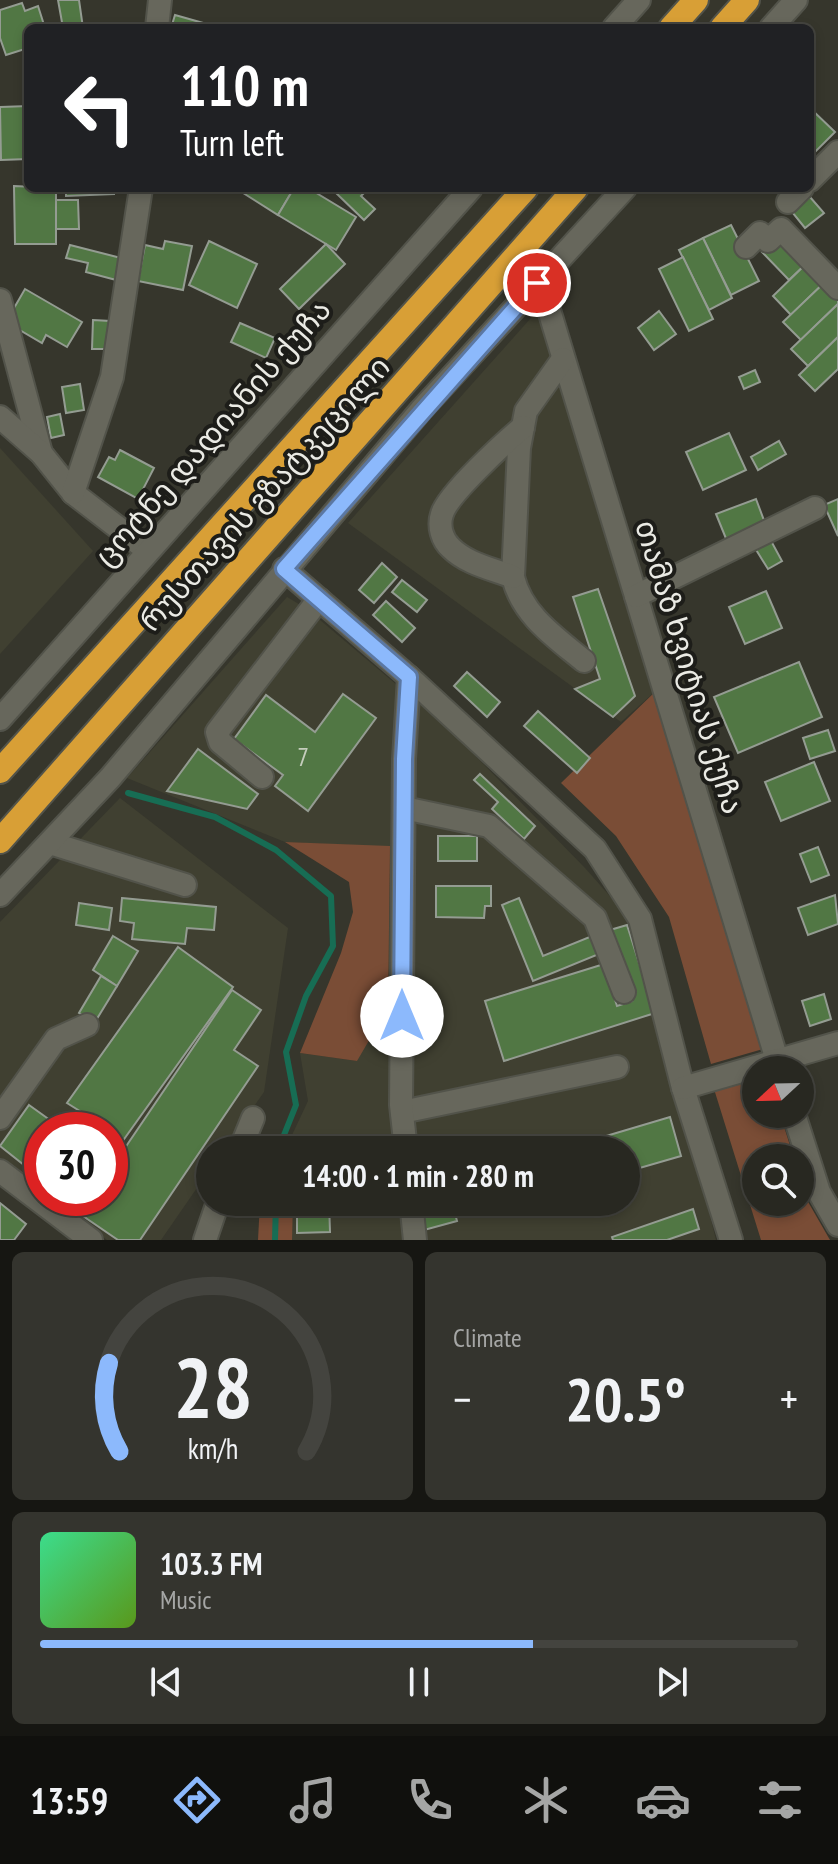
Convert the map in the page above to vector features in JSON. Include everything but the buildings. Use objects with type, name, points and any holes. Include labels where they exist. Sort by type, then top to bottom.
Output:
[{"type":"highway","points":[[675,24],[696,0]]},
{"type":"highway","points":[[726,24],[747,0]]},
{"type":"highway","name":"რუსთავის გზატკეცილი","points":[[0,841],[572,192]]},
{"type":"highway","name":"რუსთავის გზატკეცილი","points":[[0,771],[521,193]]},
{"type":"street","points":[[157,24],[160,0]]},
{"type":"street","points":[[618,24],[639,0]]},
{"type":"street","points":[[775,24],[796,0]]},
{"type":"street","points":[[814,176],[838,152]]},
{"type":"street","points":[[73,493],[112,377],[140,192]]},
{"type":"street","name":"ცოტნე დადიანის ქუჩა","points":[[0,719],[467,192]]},
{"type":"street","points":[[0,895],[110,778],[284,569],[621,192]]},
{"type":"street","points":[[746,247],[760,233],[768,241],[781,229],[838,288]]},
{"type":"street","name":"თამაზ ხვიტიას ქუჩა","points":[[537,283],[776,1056]]},
{"type":"street","points":[[0,300],[41,453]]},
{"type":"street","points":[[563,359],[526,411],[513,577],[518,595],[532,616],[584,661]]},
{"type":"street","points":[[0,417],[41,453],[73,493],[147,550]]},
{"type":"street","points":[[513,577],[466,559],[450,548],[441,533],[442,512],[496,450],[523,427]]},
{"type":"street","points":[[636,596],[815,508]]},
{"type":"street","points":[[284,569],[409,677],[595,849],[640,919],[683,1088],[731,1240]]},
{"type":"street","points":[[262,777],[220,742],[217,732],[319,599]]},
{"type":"street","points":[[405,1136],[402,1112],[404,808],[409,677]]},
{"type":"street","points":[[404,808],[489,826],[595,918],[624,992]]},
{"type":"street","points":[[50,843],[185,885]]},
{"type":"street","points":[[0,1118],[56,1039],[87,1025]]},
{"type":"street","points":[[805,1056],[838,1043]]},
{"type":"street","points":[[402,1112],[617,1067]]},
{"type":"street","points":[[683,1088],[742,1074]]},
{"type":"street","points":[[246,1136],[253,1118]]},
{"type":"street","points":[[798,1128],[819,1192],[838,1225]]},
{"type":"street","points":[[0,1171],[91,1240]]},
{"type":"street","points":[[205,1240],[213,1216]]},
{"type":"street","points":[[412,1216],[415,1240]]},
{"type":"shaded area","points":[[538,310],[659,688],[621,722],[348,523]]},
{"type":"shaded area","points":[[0,448],[93,551],[0,654]]},
{"type":"shaded area","points":[[287,597],[307,609],[449,729],[585,868],[630,919],[668,1048],[716,1240],[284,1240],[285,1216],[640,1216],[640,1136],[292,1136],[308,1101],[300,1053],[357,1061],[390,847],[285,842],[127,778]]},
{"type":"shaded area","points":[[659,688],[763,1049],[711,1064],[669,917],[616,836],[561,783]]},
{"type":"shaded area","points":[[120,798],[288,928],[264,1092],[233,1136],[196,1136],[196,1189],[161,1240],[107,1240],[74,1216],[128,1216],[128,1112],[24,1112],[24,1179],[0,1161],[0,922]]},
{"type":"shaded area","points":[[285,842],[390,846],[388,1008],[357,1061],[300,1053],[341,953],[353,912],[349,882]]},
{"type":"shaded area","points":[[742,1084],[742,1128],[784,1128],[790,1144],[742,1144],[742,1179],[714,1089]]},
{"type":"shaded area","points":[[814,1212],[830,1240],[761,1240],[754,1216],[814,1216]]},
{"type":"shaded area","points":[[259,1216],[293,1216],[292,1240],[258,1240]]},
{"type":"waterway","points":[[128,793],[215,817],[276,850],[331,896],[333,946],[306,996],[286,1052],[296,1105],[284,1136]]},
{"type":"waterway","points":[[275,1240],[276,1216]]},
{"type":"route","points":[[402,1016],[404,759],[409,677],[284,569],[421,410],[537,283]]}]
